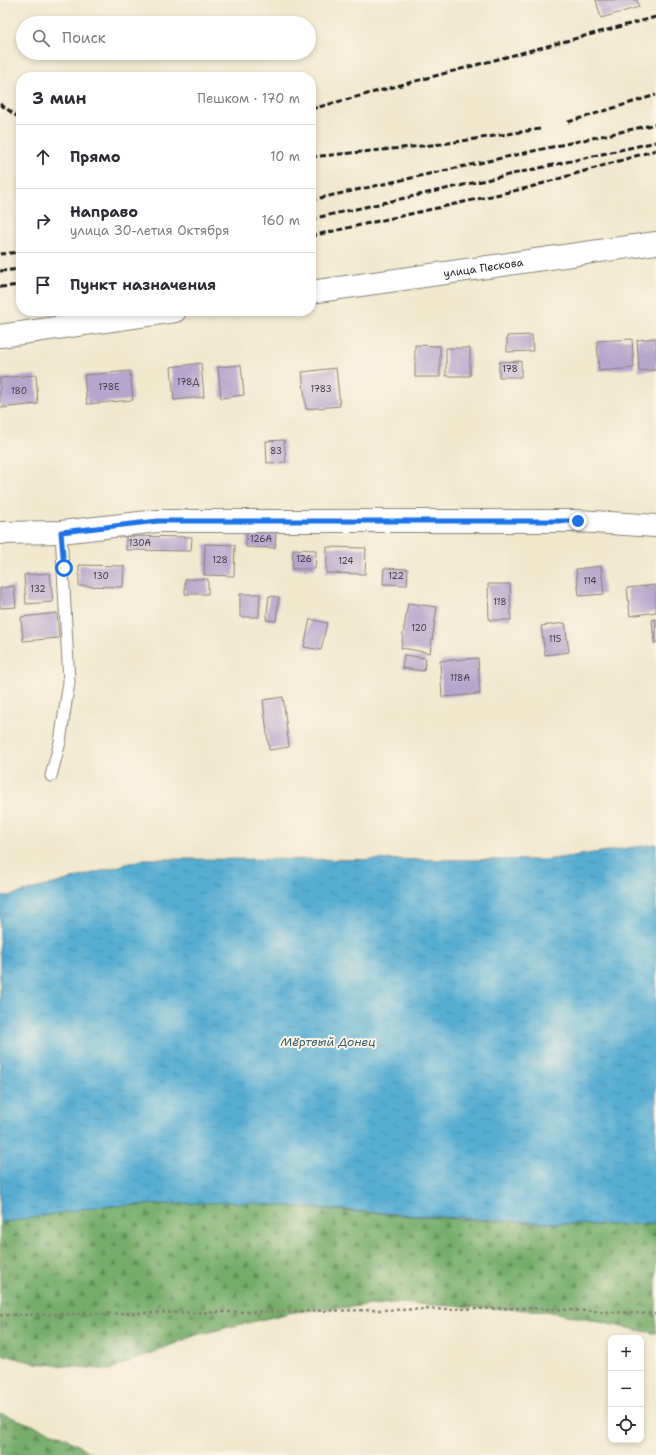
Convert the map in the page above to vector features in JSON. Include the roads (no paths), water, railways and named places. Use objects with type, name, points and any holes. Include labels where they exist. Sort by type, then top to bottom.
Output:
[{"type":"street","name":"улица Пескова","points":[[316,291],[656,244]]},
{"type":"street","points":[[0,336],[140,316]]},
{"type":"street","points":[[0,533],[61,532],[158,521],[578,521],[656,526]]},
{"type":"lane","points":[[51,776],[60,742],[69,682],[61,532]]},
{"type":"water","name":"Мёртвый Донец","points":[[656,844],[656,1224],[593,1225],[424,1216],[234,1202],[102,1206],[0,1223],[0,896],[9,896],[145,859],[546,860]]},
{"type":"railway","points":[[316,108],[656,17]]},
{"type":"railway","points":[[568,122],[656,95]]},
{"type":"railway","points":[[0,104],[16,115]]},
{"type":"railway","points":[[316,199],[656,124]]},
{"type":"railway","points":[[316,157],[442,144],[540,129]]},
{"type":"railway","points":[[316,218],[656,142]]},
{"type":"railway","points":[[316,235],[527,188],[656,150]]},
{"type":"railway","points":[[0,254],[16,252]]},
{"type":"railway","points":[[0,271],[16,269]]},
{"type":"railway","points":[[0,287],[16,285]]}]
